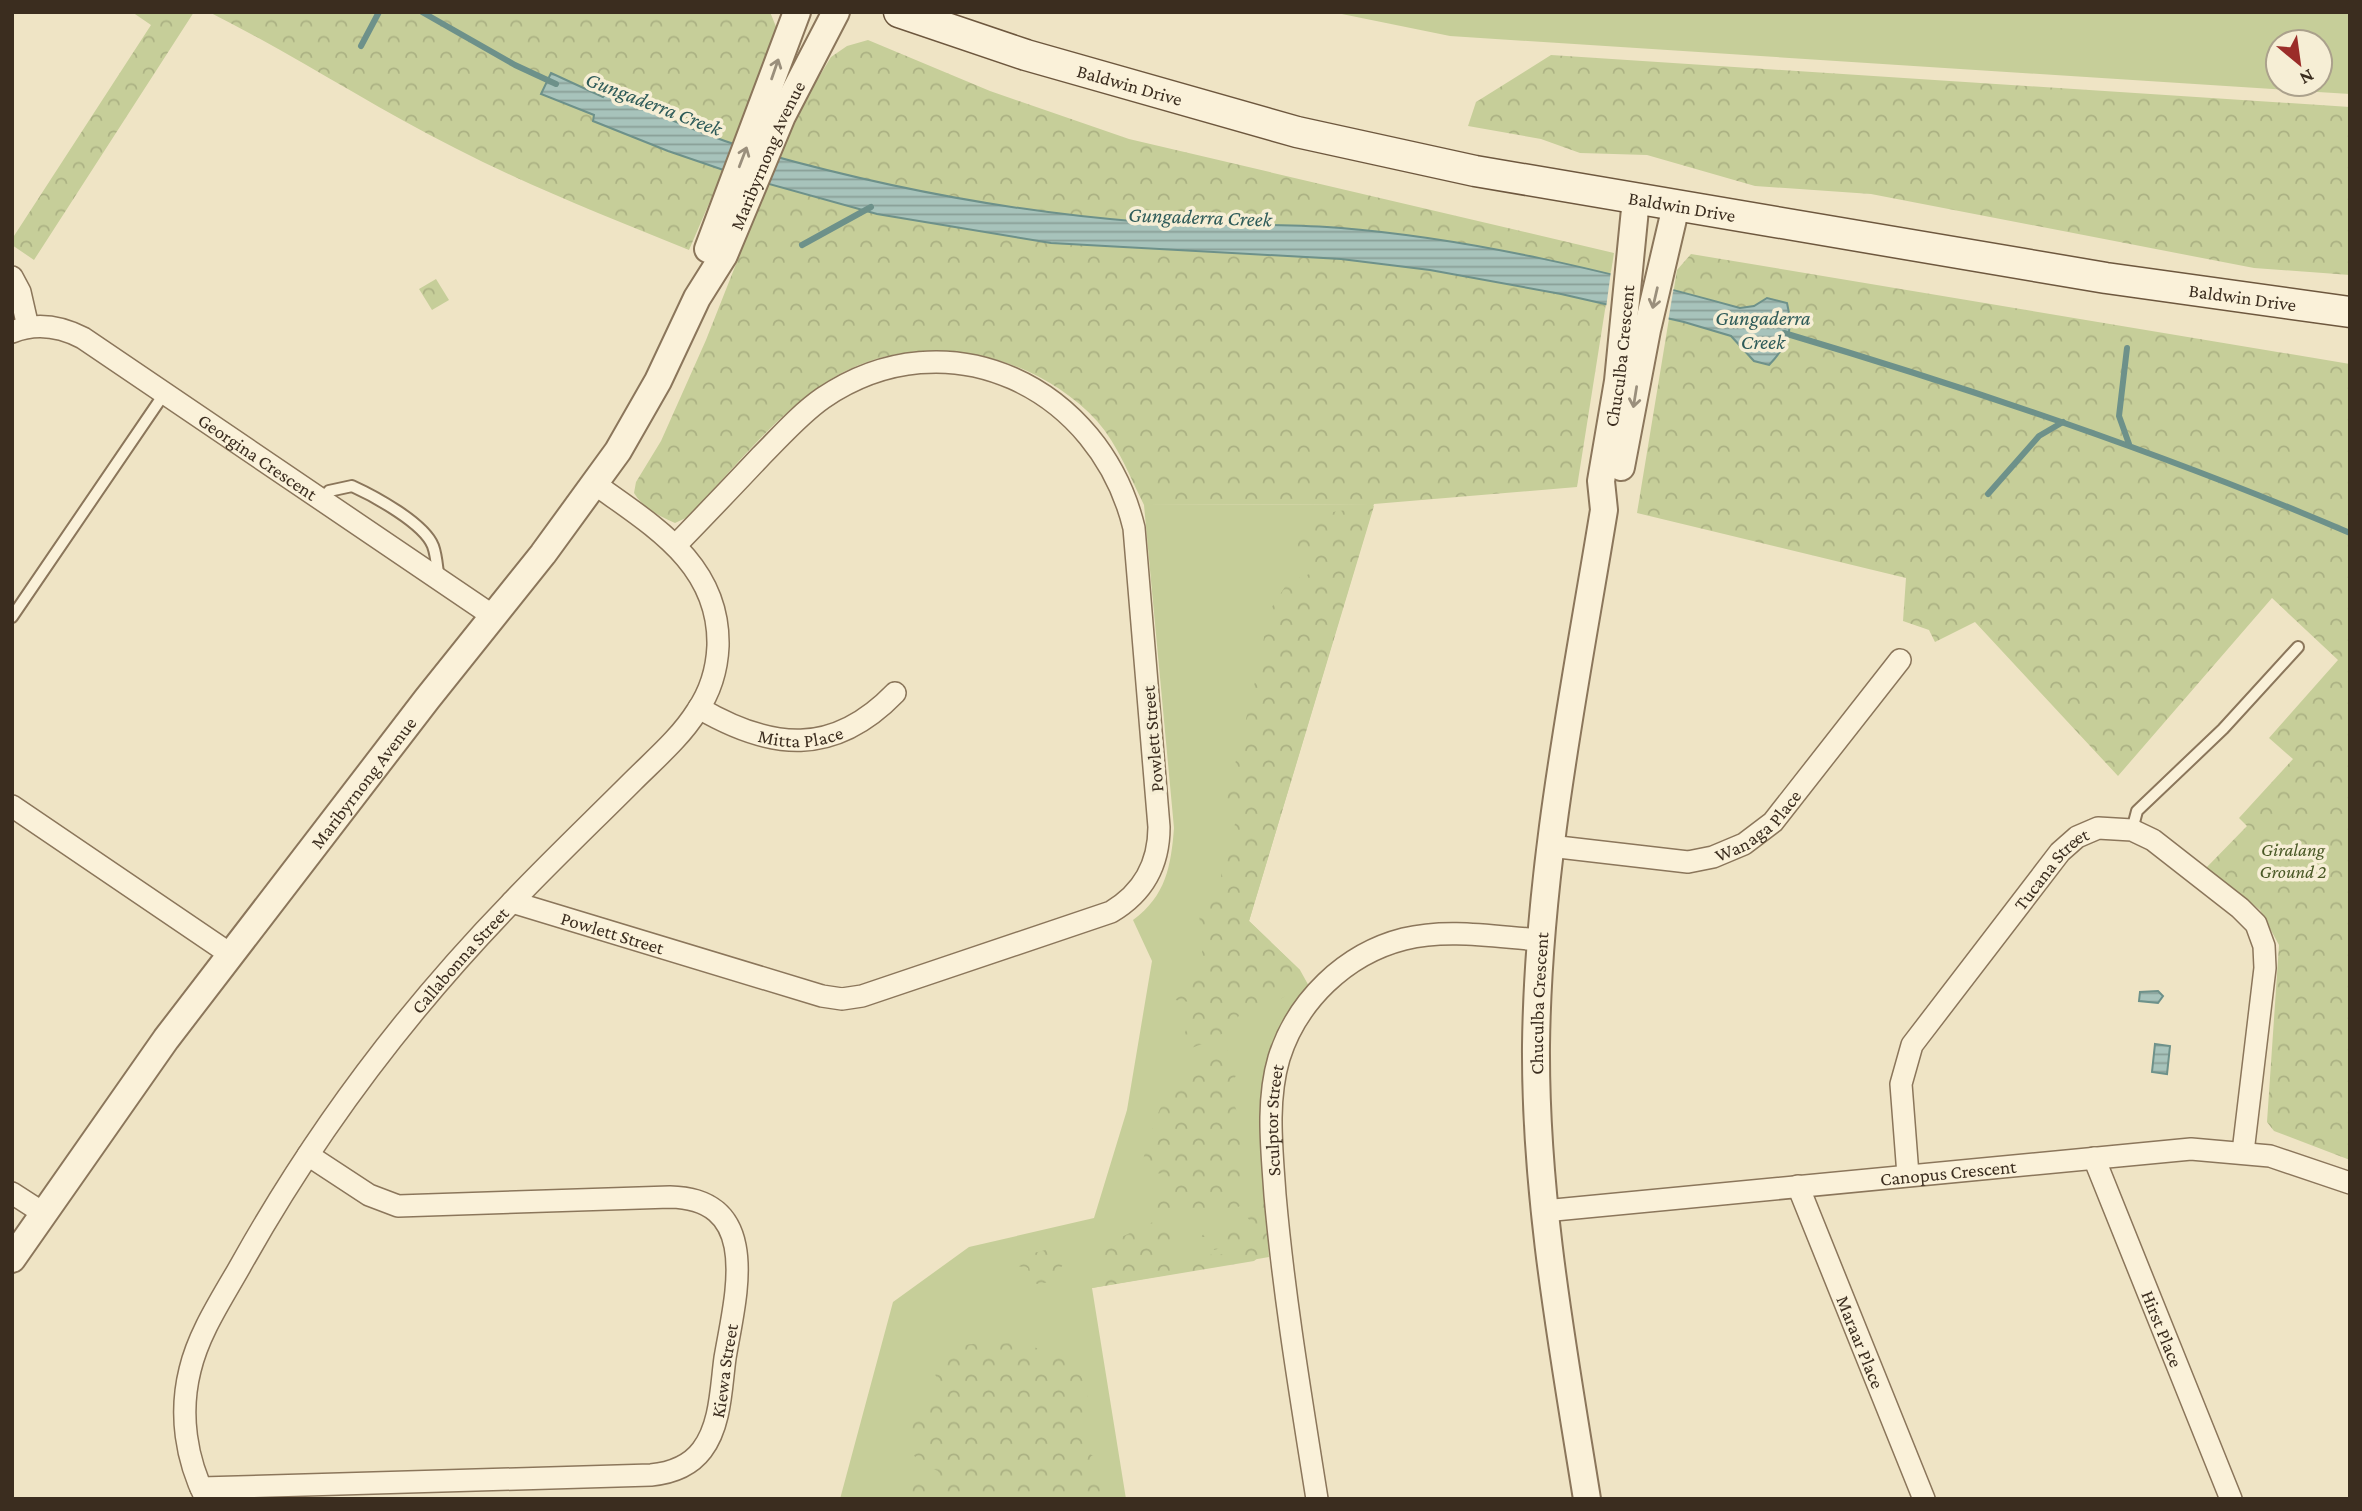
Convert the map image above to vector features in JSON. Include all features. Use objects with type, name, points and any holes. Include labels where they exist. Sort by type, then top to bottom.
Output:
[{"type":"main road","name":"Baldwin Drive","points":[[898,12],[1026,55],[1297,132],[1475,171],[2106,278],[2350,312]]},
{"type":"main road","name":"Baldwin Drive","points":[[945,12],[1026,55]]},
{"type":"street","name":"Maribyrnong Avenue","points":[[12,1259],[230,954],[595,484],[658,381],[697,298],[707,251],[732,211],[772,112],[797,12]]},
{"type":"street","name":"Maribyrnong Avenue","points":[[772,112],[836,12]]},
{"type":"street","name":"Chuculba Crescent","points":[[1587,1499],[1544,1211],[1536,1048],[1541,940],[1550,846],[1604,510],[1617,485],[1635,327],[1630,257],[1636,198]]},
{"type":"street","name":"Chuculba Crescent","points":[[1635,327],[1662,266],[1676,206]]},
{"type":"street","points":[[12,277],[20,292],[20,330]]},
{"type":"street","name":"Georgina Crescent","points":[[20,330],[51,326],[72,333],[493,616]]},
{"type":"street","name":"Powlett Street","points":[[512,902],[822,996],[842,999],[862,996],[1111,912],[1141,887],[1154,865],[1159,827],[1134,527],[1122,487],[1102,451],[1075,419],[1042,393],[1004,375],[964,365],[922,364],[861,378],[807,410],[677,544]]},
{"type":"street","name":"Callabonna Street","points":[[203,1493],[185,1430],[186,1390],[196,1352],[253,1242],[308,1155],[404,1024],[512,902],[678,736],[699,708],[716,663],[716,622],[705,584],[677,544],[595,484]]},
{"type":"street","name":"Wanaga Place","points":[[1550,846],[1688,862],[1713,857],[1744,844],[1773,822],[1900,660]]},
{"type":"street","name":"Mitta Place","points":[[699,708],[756,736],[807,741],[855,725],[895,694]]},
{"type":"street","points":[[12,806],[230,954]]},
{"type":"street","name":"Tucana Street","points":[[1908,1175],[1900,1084],[1906,1058],[1919,1034],[2067,844],[2098,828],[2132,830],[2153,840],[2240,908],[2261,934],[2265,968],[2243,1152]]},
{"type":"street","name":"Sculptor Street","points":[[1317,1499],[1286,1296],[1274,1177],[1272,1097],[1286,1040],[1319,990],[1349,964],[1384,946],[1442,934],[1541,940]]},
{"type":"street","name":"Canopus Crescent","points":[[1544,1211],[2191,1149],[2243,1152],[2297,1163],[2350,1183]]},
{"type":"street","name":"Kiewa Street","points":[[203,1493],[663,1474],[694,1459],[713,1430],[739,1264],[732,1233],[710,1209],[691,1199],[670,1197],[398,1206],[369,1195],[308,1155]]},
{"type":"street","name":"Hirst Place","points":[[2094,1158],[2231,1499]]},
{"type":"street","name":"Maraar Place","points":[[1798,1186],[1924,1499]]},
{"type":"street","points":[[12,1193],[43,1213]]},
{"type":"lane","points":[[12,617],[164,394]]},
{"type":"lane","points":[[321,500],[329,491],[352,486],[398,513],[425,533],[432,545],[439,580]]},
{"type":"lane","points":[[2132,830],[2137,811],[2223,729],[2298,647]]},
{"type":"green space","points":[[132,12],[194,12],[34,260],[12,245],[12,239],[151,25]]},
{"type":"green space","points":[[209,12],[770,12],[777,29],[752,104],[689,250],[571,202],[484,162],[424,132]]},
{"type":"green space","points":[[1332,12],[2350,12],[2350,94],[2334,93],[2334,28],[2264,28],[2264,88],[1450,36]]},
{"type":"green space","points":[[868,40],[990,91],[1129,139],[1614,253],[1577,487],[1374,504],[1144,505],[1111,440],[1097,421],[1069,396],[1038,376],[1003,362],[967,353],[930,351],[894,355],[858,365],[825,383],[787,412],[688,517],[675,523],[652,511],[634,493],[636,482],[661,441],[706,340],[793,120],[831,57],[847,46]]},
{"type":"green space","points":[[1551,55],[2350,107],[2350,275],[2254,268],[1871,194],[1755,186],[1647,155],[1580,153],[1541,139],[1468,126],[1476,102]]},
{"type":"green space","name":"Giralang Ground 2","points":[[1691,254],[2350,364],[2350,1160],[2274,1131],[2267,1122],[2279,945],[2260,910],[2206,868],[2247,826],[2239,818],[2293,759],[2269,738],[2338,660],[2272,598],[2118,776],[1975,622],[1935,642],[1929,630],[1903,621],[1906,578],[1637,513],[1677,270]]},
{"type":"green space","points":[[436,279],[449,300],[432,310],[419,289]]},
{"type":"green space","points":[[1374,504],[1249,921],[1300,970],[1310,988],[1264,1081],[1260,1122],[1269,1257],[1092,1288],[1126,1499],[840,1499],[893,1302],[969,1247],[1094,1218],[1127,1110],[1152,961],[1133,920],[1153,901],[1165,879],[1174,828],[1144,505]]},
{"type":"green space","points":[[1374,506],[1249,921],[1300,970],[1295,989],[1249,1021],[1241,1012],[1231,1027],[1218,1037],[1185,1050],[1184,1035],[1197,1003],[1175,1000],[1182,978],[1203,962],[1199,913],[1219,884],[1237,816],[1224,810],[1260,661],[1268,613],[1288,582],[1315,572],[1294,566],[1301,527],[1312,515]]},
{"type":"green space","points":[[1226,1049],[1236,1062],[1237,1068],[1232,1091],[1243,1141],[1244,1203],[1228,1214],[1221,1205],[1207,1218],[1188,1214],[1185,1206],[1184,1209],[1161,1213],[1153,1201],[1167,1173],[1149,1174],[1140,1170],[1158,1113],[1166,1095],[1190,1065],[1206,1055]]},
{"type":"green space","points":[[1257,1196],[1266,1200],[1269,1249],[1254,1261],[1092,1288],[1091,1281],[1103,1273],[1099,1259],[1109,1243],[1155,1221],[1165,1223],[1178,1248],[1160,1256],[1156,1266],[1205,1255],[1229,1254],[1245,1248],[1238,1243],[1214,1250],[1212,1241],[1219,1237],[1201,1237],[1207,1230],[1240,1232],[1251,1222],[1242,1211]]},
{"type":"green space","points":[[1061,1246],[1065,1262],[1050,1282],[1037,1284],[1029,1278],[1028,1268],[1017,1266],[1022,1256]]},
{"type":"green space","points":[[1009,1343],[1036,1348],[1061,1357],[1080,1374],[1088,1401],[1083,1450],[1097,1458],[1105,1499],[903,1499],[901,1492],[914,1481],[941,1496],[938,1471],[919,1463],[908,1446],[914,1411],[940,1385],[933,1370],[958,1347]]},
{"type":"water","name":"Gungaderra Creek","points":[[551,73],[603,97],[607,92],[682,125],[740,146],[806,165],[901,187],[998,205],[1095,218],[1167,223],[1316,226],[1442,240],[1592,270],[1740,308],[1754,306],[1767,298],[1787,303],[1790,321],[1788,337],[1769,365],[1754,361],[1731,336],[1684,322],[1561,294],[1430,270],[1341,259],[1051,243],[877,214],[744,177],[593,121],[594,115],[541,94]]},
{"type":"water","points":[[2158,991],[2163,996],[2158,1003],[2139,1001],[2140,992]]},
{"type":"water","points":[[2155,1044],[2170,1046],[2167,1074],[2152,1072]]},
{"type":"pier","points":[[1611,271],[1674,286],[1668,322],[1606,308]]},
{"type":"waterway","points":[[361,46],[379,12]]},
{"type":"waterway","name":"Gungaderra Creek","points":[[422,12],[515,65],[556,84]]},
{"type":"waterway","points":[[802,245],[871,207]]},
{"type":"waterway","name":"Gungaderra Creek","points":[[1784,333],[2070,425],[2211,476],[2350,533]]},
{"type":"waterway","points":[[2127,348],[2119,416],[2129,444]]},
{"type":"waterway","points":[[1988,494],[2039,436],[2063,422]]}]
